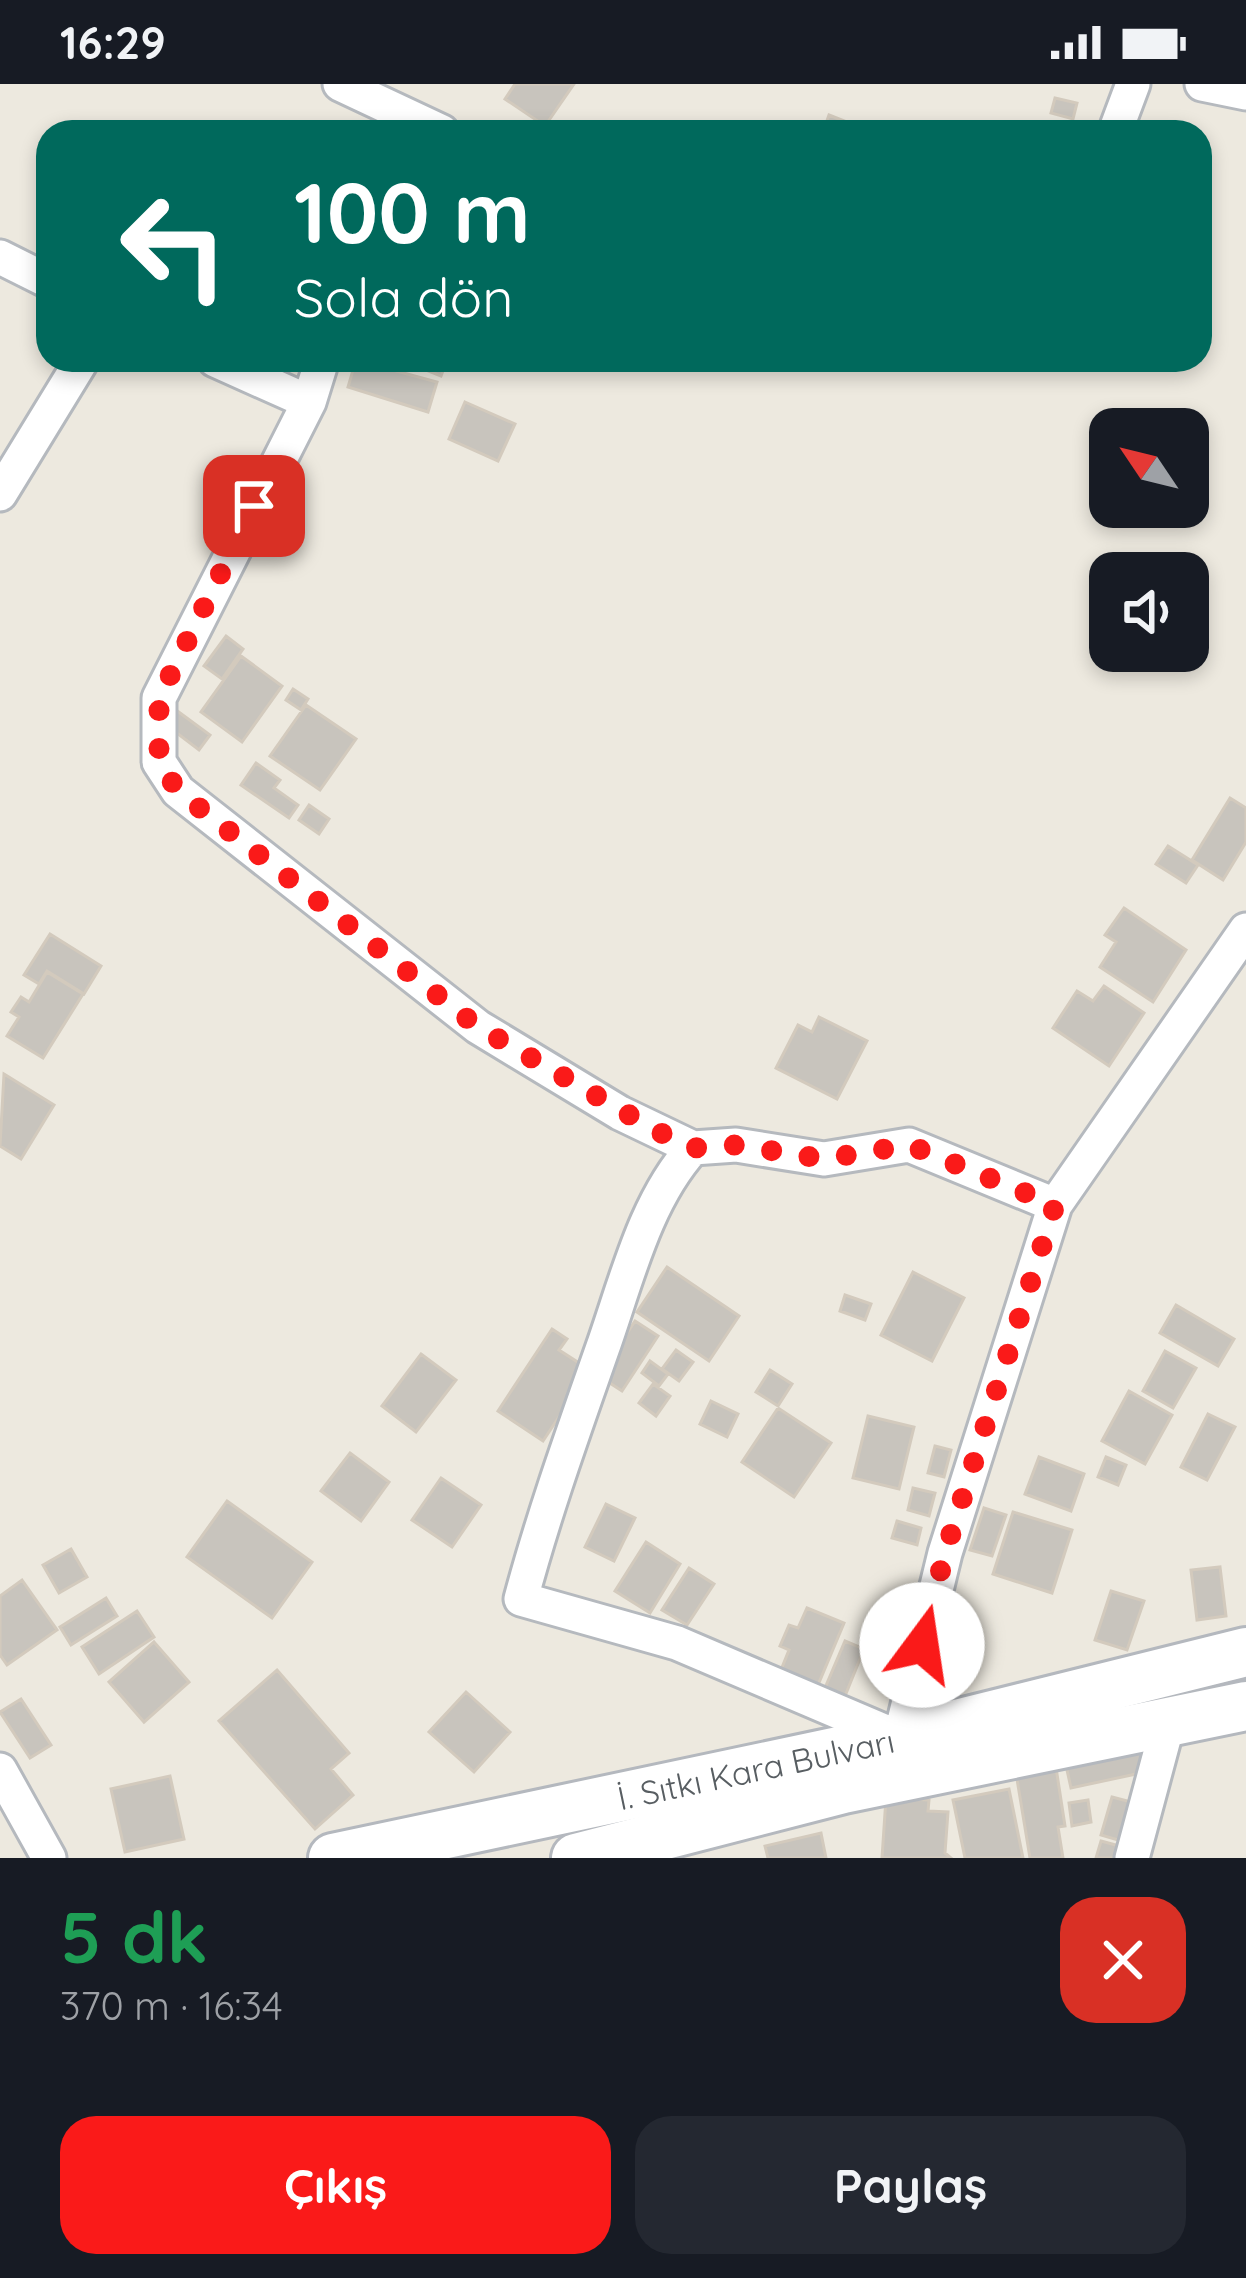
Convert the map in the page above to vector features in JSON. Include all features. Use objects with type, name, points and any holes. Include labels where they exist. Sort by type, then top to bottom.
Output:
[{"type":"main road","name":"İ. Sıtkı Kara Bulvarı","points":[[333,1858],[900,1738],[1246,1652]]},
{"type":"main road","name":"İ. Sıtkı Kara Bulvarı","points":[[576,1858],[843,1789],[1246,1706]]},
{"type":"street","points":[[340,84],[389,108]]},
{"type":"street","points":[[1119,120],[1132,84]]},
{"type":"street","points":[[1202,84],[1246,93]]},
{"type":"street","points":[[0,257],[36,275]]},
{"type":"street","points":[[0,494],[75,372]]},
{"type":"street","points":[[242,372],[309,402]]},
{"type":"street","points":[[318,372],[309,402],[159,698],[159,762],[178,791],[478,1027],[620,1113],[693,1148],[736,1145],[824,1159],[909,1145],[1055,1205]]},
{"type":"street","points":[[693,1148],[674,1170],[647,1222],[541,1525],[521,1599],[677,1643],[900,1738],[945,1553],[1055,1205],[1246,930]]},
{"type":"street","points":[[1132,1858],[1168,1720]]},
{"type":"street","points":[[0,1770],[50,1858]]},
{"type":"building","points":[[515,84],[574,84],[549,120],[536,120],[505,99]]},
{"type":"building","points":[[1055,98],[1077,103],[1073,119],[1051,113]]},
{"type":"building","points":[[352,372],[400,372],[437,382],[428,412],[348,387]]},
{"type":"building","points":[[465,402],[515,424],[498,461],[449,439]]},
{"type":"building","points":[[226,636],[243,649],[222,679],[204,666]]},
{"type":"building","points":[[241,656],[282,686],[242,742],[201,712]]},
{"type":"building","points":[[293,689],[308,699],[301,710],[286,700]]},
{"type":"building","points":[[306,705],[356,739],[320,790],[270,756]]},
{"type":"building","points":[[176,710],[210,735],[199,750],[165,724]]},
{"type":"building","points":[[256,763],[280,780],[274,788],[298,805],[289,818],[241,785]]},
{"type":"building","points":[[1230,798],[1246,808],[1246,842],[1223,880],[1192,860]]},
{"type":"building","points":[[309,805],[329,819],[319,834],[299,820]]},
{"type":"building","points":[[1168,846],[1198,865],[1186,883],[1156,864]]},
{"type":"building","points":[[1124,908],[1186,950],[1153,1002],[1100,967],[1116,942],[1105,935]]},
{"type":"building","points":[[50,934],[101,966],[84,994],[47,971],[39,984],[24,975]]},
{"type":"building","points":[[47,972],[83,994],[43,1058],[7,1036],[19,1017],[11,1012],[21,997],[29,1002]]},
{"type":"building","points":[[1104,986],[1144,1013],[1109,1066],[1053,1028],[1077,991],[1093,1001]]},
{"type":"building","points":[[819,1017],[867,1041],[837,1099],[776,1068],[798,1025],[812,1032]]},
{"type":"building","points":[[4,1074],[54,1105],[21,1159],[0,1146]]},
{"type":"building","points":[[667,1267],[739,1316],[709,1361],[637,1312]]},
{"type":"building","points":[[913,1272],[964,1298],[932,1361],[881,1335]]},
{"type":"building","points":[[845,1295],[871,1304],[865,1320],[840,1311]]},
{"type":"building","points":[[1176,1305],[1234,1339],[1218,1366],[1160,1333]]},
{"type":"building","points":[[635,1321],[658,1336],[622,1391],[599,1376]]},
{"type":"building","points":[[552,1329],[567,1339],[559,1350],[590,1370],[543,1441],[498,1411]]},
{"type":"building","points":[[676,1350],[693,1362],[679,1381],[662,1369]]},
{"type":"building","points":[[1165,1351],[1196,1368],[1173,1408],[1143,1391]]},
{"type":"building","points":[[421,1354],[456,1380],[416,1432],[382,1406]]},
{"type":"building","points":[[650,1361],[668,1374],[659,1386],[642,1373]]},
{"type":"building","points":[[770,1370],[792,1384],[778,1406],[756,1392]]},
{"type":"building","points":[[653,1384],[670,1396],[656,1416],[639,1403]]},
{"type":"building","points":[[1129,1391],[1172,1415],[1145,1464],[1102,1441]]},
{"type":"building","points":[[711,1401],[738,1414],[727,1437],[700,1424]]},
{"type":"building","points":[[778,1408],[831,1443],[794,1497],[742,1462]]},
{"type":"building","points":[[1208,1414],[1235,1427],[1207,1480],[1181,1467]]},
{"type":"building","points":[[868,1416],[914,1427],[899,1489],[853,1478]]},
{"type":"building","points":[[935,1446],[951,1450],[944,1477],[928,1473]]},
{"type":"building","points":[[350,1453],[389,1482],[361,1521],[321,1491]]},
{"type":"building","points":[[1039,1457],[1084,1474],[1071,1511],[1025,1494]]},
{"type":"building","points":[[1106,1457],[1126,1465],[1118,1485],[1098,1477]]},
{"type":"building","points":[[441,1478],[481,1505],[452,1547],[412,1520]]},
{"type":"building","points":[[913,1488],[935,1493],[929,1516],[908,1510]]},
{"type":"building","points":[[227,1501],[312,1562],[272,1618],[187,1557]]},
{"type":"building","points":[[606,1504],[635,1518],[614,1561],[585,1547]]},
{"type":"building","points":[[984,1508],[1006,1515],[992,1556],[970,1550]]},
{"type":"building","points":[[1013,1512],[1072,1530],[1052,1593],[993,1574]]},
{"type":"building","points":[[897,1521],[921,1528],[917,1545],[892,1538]]},
{"type":"building","points":[[646,1542],[680,1564],[650,1613],[615,1591]]},
{"type":"building","points":[[71,1549],[87,1577],[59,1593],[43,1565]]},
{"type":"building","points":[[1220,1567],[1226,1616],[1197,1620],[1191,1570]]},
{"type":"building","points":[[689,1568],[714,1584],[687,1625],[662,1610]]},
{"type":"building","points":[[22,1580],[57,1630],[7,1665],[0,1655],[0,1596]]},
{"type":"building","points":[[1111,1591],[1144,1601],[1127,1650],[1095,1640]]},
{"type":"building","points":[[106,1598],[117,1616],[71,1645],[60,1627]]},
{"type":"building","points":[[807,1608],[844,1623],[818,1685],[781,1670],[789,1650],[780,1646],[789,1625],[798,1628]]},
{"type":"building","points":[[137,1611],[154,1637],[99,1674],[82,1647]]},
{"type":"building","points":[[845,1641],[864,1649],[845,1696],[825,1688]]},
{"type":"building","points":[[154,1642],[189,1682],[144,1722],[109,1682]]},
{"type":"building","points":[[277,1670],[349,1753],[331,1769],[353,1795],[315,1829],[219,1721]]},
{"type":"building","points":[[466,1692],[510,1732],[474,1772],[429,1732]]},
{"type":"building","points":[[21,1699],[51,1745],[30,1758],[0,1712]]},
{"type":"building","points":[[1145,1745],[1150,1771],[1071,1788],[1065,1761]]},
{"type":"building","points":[[1055,1761],[1065,1826],[1058,1827],[1063,1858],[1030,1858],[1015,1767]]},
{"type":"building","points":[[170,1776],[184,1839],[125,1852],[111,1789]]},
{"type":"building","points":[[1009,1789],[1023,1858],[965,1858],[953,1800]]},
{"type":"building","points":[[1112,1797],[1139,1804],[1128,1843],[1101,1835]]},
{"type":"building","points":[[886,1798],[929,1800],[928,1811],[948,1812],[945,1853],[951,1858],[882,1858]]},
{"type":"building","points":[[1088,1800],[1091,1822],[1072,1826],[1069,1803]]},
{"type":"building","points":[[821,1833],[826,1858],[768,1858],[765,1846]]},
{"type":"building","points":[[1101,1841],[1127,1848],[1124,1858],[1096,1858]]},
{"type":"route","points":[[254,506],[159,698],[159,762],[178,791],[478,1027],[620,1113],[693,1148],[736,1145],[824,1159],[909,1145],[1055,1205],[945,1553],[922,1645]]}]
